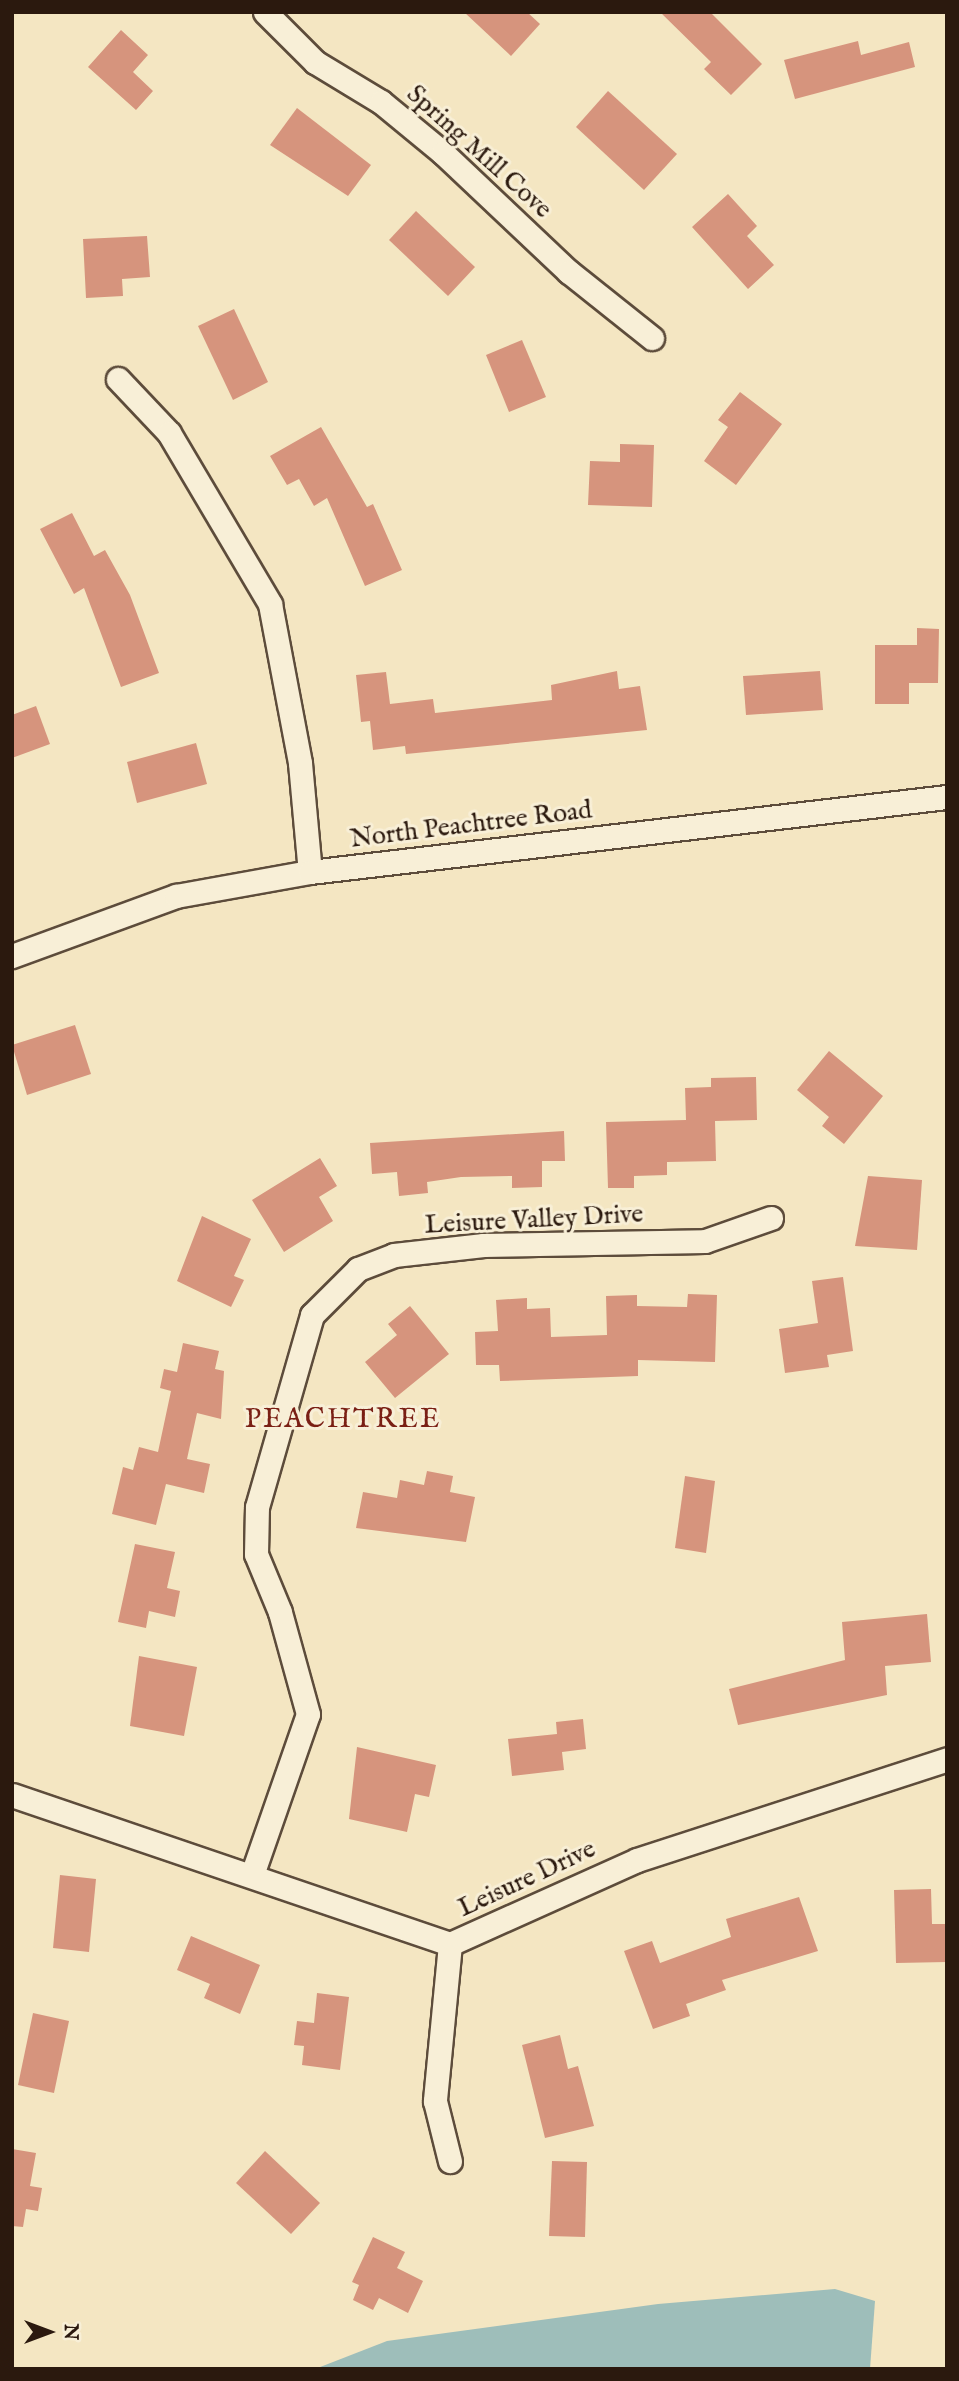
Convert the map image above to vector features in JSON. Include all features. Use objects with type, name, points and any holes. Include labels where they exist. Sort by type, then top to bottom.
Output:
[{"type":"street","name":"Spring Mill Cove","points":[[265,12],[315,62],[381,102],[443,153],[569,272],[652,338]]},
{"type":"street","points":[[118,379],[169,433],[270,604],[300,763],[310,872]]},
{"type":"street","name":"North Peachtree Road","points":[[12,956],[176,896],[310,872],[947,797]]},
{"type":"street","name":"Leisure Valley Drive","points":[[253,1872],[308,1714],[280,1612],[256,1554],[257,1519],[312,1315],[358,1269],[394,1255],[483,1245],[705,1241],[771,1218]]},
{"type":"street","name":"Leisure Drive","points":[[12,1795],[253,1872],[450,1944],[637,1860],[947,1759]]},
{"type":"street","points":[[450,1944],[435,2101],[450,2161]]},
{"type":"water","points":[[835,2289],[875,2301],[870,2369],[315,2369],[387,2341],[658,2304]]},
{"type":"building","points":[[464,12],[527,12],[540,24],[511,56]]},
{"type":"building","points":[[660,12],[710,12],[762,64],[731,95],[704,69],[711,62]]},
{"type":"building","points":[[121,30],[148,55],[133,72],[153,91],[136,110],[88,67]]},
{"type":"building","points":[[858,41],[861,55],[909,42],[915,67],[795,99],[784,60]]},
{"type":"building","points":[[608,91],[677,154],[644,190],[576,127]]},
{"type":"building","points":[[297,108],[371,165],[348,196],[270,145]]},
{"type":"building","points":[[728,194],[757,226],[747,236],[774,265],[748,289],[692,227]]},
{"type":"building","points":[[416,211],[475,267],[448,296],[389,240]]},
{"type":"building","points":[[147,236],[150,277],[122,279],[123,296],[86,298],[83,239]]},
{"type":"building","points":[[234,309],[268,382],[233,400],[198,326]]},
{"type":"building","points":[[522,340],[546,397],[509,412],[486,355]]},
{"type":"building","points":[[740,392],[782,424],[736,485],[704,461],[728,427],[718,420]]},
{"type":"building","points":[[321,427],[367,507],[373,504],[402,570],[365,586],[327,498],[314,506],[299,479],[287,485],[270,456]]},
{"type":"building","points":[[620,444],[654,445],[652,507],[588,505],[590,461],[620,462]]},
{"type":"building","points":[[72,513],[94,556],[105,550],[130,595],[159,673],[121,687],[84,588],[74,594],[40,529]]},
{"type":"building","points":[[917,628],[939,629],[938,683],[909,683],[909,704],[875,704],[875,645],[917,645]]},
{"type":"building","points":[[617,671],[619,689],[640,686],[647,730],[406,754],[405,746],[373,750],[370,721],[361,722],[356,675],[386,672],[390,704],[433,699],[435,713],[552,700],[551,685]]},
{"type":"building","points":[[820,671],[823,710],[746,715],[743,676]]},
{"type":"building","points":[[36,706],[50,744],[12,758],[12,715]]},
{"type":"building","points":[[196,743],[207,784],[137,803],[127,762]]},
{"type":"building","points":[[75,1025],[91,1074],[27,1095],[12,1045]]},
{"type":"building","points":[[829,1051],[883,1096],[844,1144],[822,1126],[829,1117],[797,1090]]},
{"type":"building","points":[[756,1077],[757,1120],[715,1121],[716,1161],[667,1162],[667,1175],[634,1176],[634,1188],[608,1188],[606,1122],[686,1120],[685,1088],[711,1087],[711,1078]]},
{"type":"building","points":[[564,1131],[565,1161],[542,1161],[542,1187],[512,1188],[512,1176],[461,1177],[427,1182],[428,1193],[399,1196],[397,1172],[372,1174],[370,1143]]},
{"type":"building","points":[[320,1158],[337,1186],[319,1197],[333,1221],[284,1252],[252,1200]]},
{"type":"building","points":[[868,1176],[922,1180],[917,1250],[855,1246]]},
{"type":"building","points":[[202,1216],[251,1239],[234,1276],[244,1280],[231,1307],[177,1281]]},
{"type":"building","points":[[843,1277],[853,1351],[827,1355],[829,1367],[785,1373],[779,1329],[818,1323],[812,1281]]},
{"type":"building","points":[[688,1294],[717,1295],[715,1362],[638,1360],[638,1376],[500,1381],[499,1365],[476,1365],[475,1332],[498,1331],[496,1300],[527,1298],[527,1309],[550,1308],[551,1337],[607,1335],[606,1296],[637,1295],[637,1306],[687,1307]]},
{"type":"building","points":[[410,1306],[449,1354],[395,1398],[365,1362],[397,1335],[388,1324]]},
{"type":"building","points":[[183,1343],[219,1351],[215,1369],[224,1371],[221,1419],[197,1413],[187,1459],[210,1464],[204,1493],[166,1484],[156,1525],[112,1514],[123,1467],[133,1470],[139,1447],[158,1452],[171,1391],[160,1388],[164,1369],[177,1372]]},
{"type":"building","points":[[427,1471],[453,1476],[450,1492],[475,1497],[466,1542],[356,1528],[363,1492],[397,1498],[400,1480],[424,1485]]},
{"type":"building","points":[[685,1476],[715,1481],[706,1553],[675,1548]]},
{"type":"building","points":[[135,1544],[175,1552],[167,1588],[180,1591],[175,1617],[149,1611],[146,1628],[118,1622]]},
{"type":"building","points":[[927,1614],[931,1662],[885,1666],[887,1695],[738,1725],[729,1689],[845,1660],[842,1622]]},
{"type":"building","points":[[139,1656],[197,1667],[184,1736],[130,1726]]},
{"type":"building","points":[[583,1719],[586,1749],[562,1752],[564,1770],[512,1776],[508,1739],[557,1734],[556,1722]]},
{"type":"building","points":[[357,1747],[436,1765],[429,1797],[415,1794],[407,1832],[349,1819]]},
{"type":"building","points":[[60,1875],[96,1879],[89,1952],[53,1948]]},
{"type":"building","points":[[931,1889],[932,1924],[947,1924],[947,1962],[896,1963],[894,1890]]},
{"type":"building","points":[[799,1897],[818,1951],[722,1980],[726,1990],[686,2004],[690,2016],[653,2029],[624,1951],[652,1941],[660,1963],[731,1937],[726,1919]]},
{"type":"building","points":[[191,1936],[260,1965],[240,2014],[204,1998],[210,1984],[177,1970]]},
{"type":"building","points":[[317,1993],[349,1997],[340,2070],[302,2065],[304,2046],[294,2045],[297,2021],[314,2023]]},
{"type":"building","points":[[33,2013],[69,2021],[54,2093],[18,2085]]},
{"type":"building","points":[[560,2035],[568,2069],[578,2066],[594,2126],[545,2138],[522,2045]]},
{"type":"building","points":[[12,2149],[36,2153],[30,2186],[42,2188],[38,2211],[26,2209],[23,2227],[12,2226]]},
{"type":"building","points":[[265,2151],[320,2203],[291,2234],[236,2183]]},
{"type":"building","points":[[552,2161],[587,2162],[585,2237],[549,2236]]},
{"type":"building","points":[[373,2237],[405,2252],[397,2268],[423,2281],[408,2313],[379,2298],[373,2310],[353,2300],[359,2285],[352,2282]]},
{"type":"district","name":"PEACHTREE","points":[[343,1420]]}]
